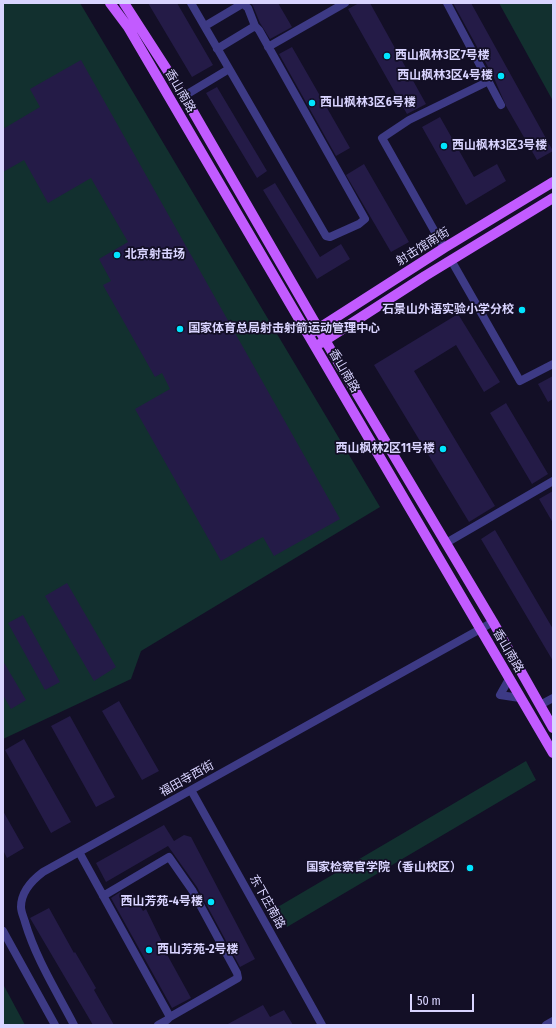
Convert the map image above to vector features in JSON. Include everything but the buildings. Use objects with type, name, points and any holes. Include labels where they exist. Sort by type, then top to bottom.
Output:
[{"type":"main road","name":"香山南路","points":[[110,3],[128,28],[553,753]]},
{"type":"main road","name":"香山南路","points":[[124,3],[184,96],[325,340],[493,622],[553,728]]},
{"type":"main road","name":"射击馆南街","points":[[308,335],[444,248],[553,182]]},
{"type":"main road","points":[[315,347],[451,260],[553,198]]},
{"type":"street","points":[[191,3],[326,236],[330,237],[359,224],[364,219],[255,26],[248,8],[242,4],[205,26]]},
{"type":"street","points":[[268,47],[345,3]]},
{"type":"street","points":[[447,3],[501,105]]},
{"type":"street","points":[[217,49],[255,26]]},
{"type":"street","points":[[184,96],[229,69]]},
{"type":"street","points":[[444,248],[382,138],[409,120],[489,81]]},
{"type":"street","points":[[451,260],[520,380],[553,364]]},
{"type":"street","points":[[446,544],[553,481]]},
{"type":"street","name":"福田寺西街","points":[[74,1025],[37,956],[21,908],[24,894],[30,882],[42,872],[493,622]]},
{"type":"street","points":[[509,679],[500,695],[520,698]]},
{"type":"street","points":[[540,705],[553,698]]},
{"type":"street","name":"东下庄南路","points":[[191,790],[322,1025]]},
{"type":"street","points":[[79,852],[170,1017]]},
{"type":"street","points":[[103,896],[169,857],[192,890],[237,973],[238,978],[158,1025]]},
{"type":"street","points":[[3,931],[55,1025]]},
{"type":"street","points":[[546,1025],[553,1021]]},
{"type":"green space","name":"北京射击场","points":[[3,3],[80,3],[380,507],[141,651],[131,679],[3,739]]},
{"type":"green space","points":[[499,3],[553,3],[553,101]]},
{"type":"green space","points":[[526,761],[536,780],[287,927],[276,908]]},
{"type":"green space","points":[[3,984],[25,1025],[3,1025]]},
{"type":"place","name":"西山枫林3区7号楼","points":[[387,56]]},
{"type":"place","name":"西山枫林3区4号楼","points":[[501,76]]},
{"type":"place","name":"西山枫林3区6号楼","points":[[312,103]]},
{"type":"place","name":"西山枫林3区3号楼","points":[[444,146]]},
{"type":"place","name":"北京射击场","points":[[117,255]]},
{"type":"place","name":"石景山外语实验小学分校","points":[[522,310]]},
{"type":"place","name":"国家体育总局射击射箭运动管理中心","points":[[180,329]]},
{"type":"place","name":"西山枫林2区11号楼","points":[[443,449]]},
{"type":"place","name":"国家检察官学院（香山校区）","points":[[470,868]]},
{"type":"place","name":"西山芳苑-4号楼","points":[[211,902]]},
{"type":"place","name":"西山芳苑-2号楼","points":[[149,950]]}]
